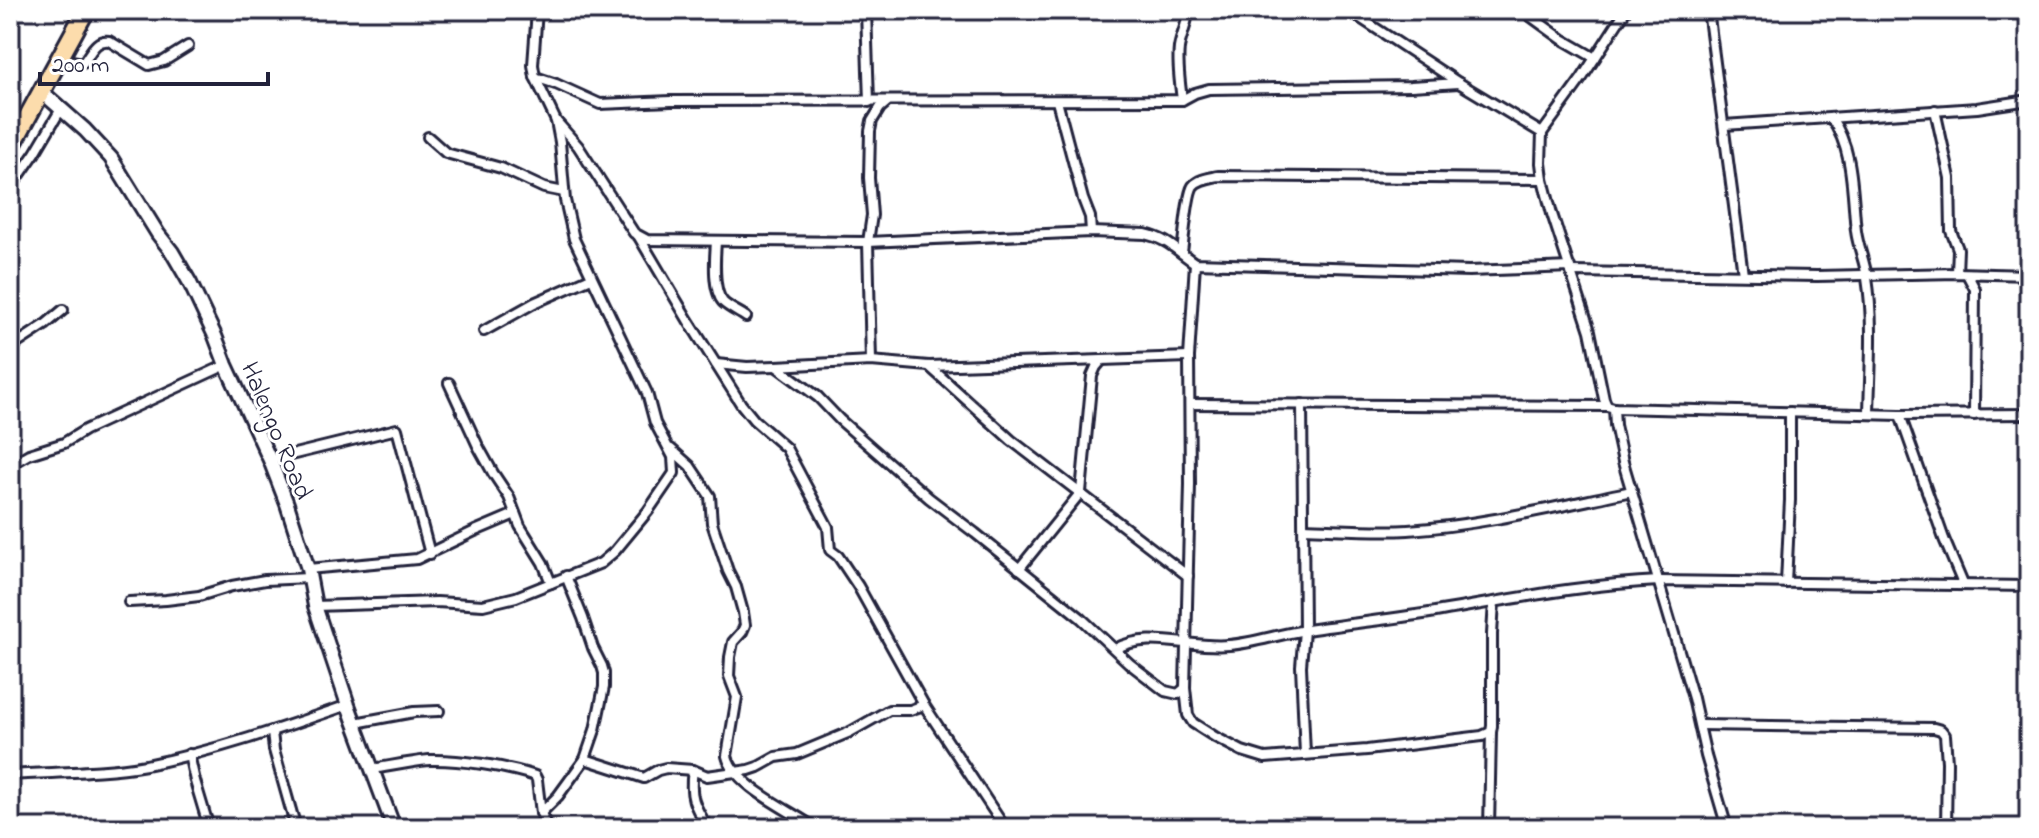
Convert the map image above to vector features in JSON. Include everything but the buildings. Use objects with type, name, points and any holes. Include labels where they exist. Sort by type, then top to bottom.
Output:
[{"type":"highway","points":[[10,149],[86,10]]},
{"type":"street","points":[[315,606],[437,602],[483,605],[516,597],[601,563],[626,538],[674,473],[670,449],[655,423],[647,393],[574,239],[564,192],[556,121],[535,77],[533,53],[537,10]]},
{"type":"street","points":[[866,10],[869,102]]},
{"type":"street","points":[[1182,100],[1179,45],[1188,20],[1188,10]]},
{"type":"street","points":[[1348,10],[1542,133]]},
{"type":"street","points":[[1522,10],[1595,58]]},
{"type":"street","points":[[1626,10],[1542,133],[1541,163],[1552,214],[1590,331],[1604,399],[1611,407],[1618,442],[1727,828]]},
{"type":"street","points":[[1708,10],[1743,274]]},
{"type":"street","points":[[2027,10],[2029,16]]},
{"type":"street","points":[[60,59],[83,63],[103,40],[149,65],[164,61],[188,46]]},
{"type":"street","points":[[535,77],[588,100],[611,105],[671,101],[1182,100],[1209,89],[1459,83]]},
{"type":"street","name":"Halengo Road","points":[[42,92],[111,158],[190,283],[270,460],[348,705],[394,828]]},
{"type":"street","points":[[1724,125],[1977,108],[2029,100]]},
{"type":"street","points":[[1057,101],[1090,217],[1091,232]]},
{"type":"street","points":[[871,361],[868,242],[872,215],[870,131],[872,121],[887,102]]},
{"type":"street","points":[[10,189],[61,109]]},
{"type":"street","points":[[1935,110],[1950,178],[1950,224],[1962,273],[1975,289],[1974,415]]},
{"type":"street","points":[[1831,118],[1844,141],[1858,247],[1867,276],[1869,413]]},
{"type":"street","points":[[556,121],[578,146],[639,237],[741,404],[786,448],[828,527],[830,550],[838,556],[858,586],[924,705],[1005,828]]},
{"type":"street","points":[[428,137],[446,153],[501,168],[544,188],[564,192]]},
{"type":"street","points":[[1182,252],[1191,190],[1199,181],[1208,178],[1543,179]]},
{"type":"street","points":[[639,237],[647,240],[868,242],[1091,232],[1145,234],[1165,240],[1195,263],[1469,271],[1571,269],[1867,276],[1962,273],[2029,275]]},
{"type":"street","points":[[716,241],[718,294],[746,317]]},
{"type":"street","points":[[1195,263],[1189,357],[1185,688],[1188,715],[1193,723],[1242,751],[1265,758],[1464,740],[1491,732]]},
{"type":"street","points":[[484,331],[534,303],[591,278]]},
{"type":"street","points":[[10,348],[63,310]]},
{"type":"street","points":[[716,364],[747,367],[871,361],[929,366],[1189,357]]},
{"type":"street","points":[[1019,569],[1081,492],[1092,376],[1101,361]]},
{"type":"street","points":[[10,465],[29,454],[64,443],[85,430],[226,365]]},
{"type":"street","points":[[776,366],[818,397],[929,498],[1081,618],[1130,664],[1165,691],[1178,694],[1185,688]]},
{"type":"street","points":[[929,366],[1011,440],[1188,576]]},
{"type":"street","points":[[449,383],[478,446],[509,497],[551,583]]},
{"type":"street","points":[[1190,404],[1611,407],[1900,415],[2029,414]]},
{"type":"street","points":[[1302,404],[1304,630],[1301,666],[1305,754]]},
{"type":"street","points":[[1786,583],[1790,412]]},
{"type":"street","points":[[1900,415],[1963,584]]},
{"type":"street","points":[[270,460],[397,429],[430,554]]},
{"type":"street","points":[[670,449],[690,466],[710,496],[712,523],[743,612],[745,625],[733,642],[730,657],[729,676],[737,697],[728,763],[750,785],[815,828]]},
{"type":"street","points":[[1304,528],[1408,530],[1435,527],[1529,513],[1632,491]]},
{"type":"street","points":[[129,602],[199,596],[265,580],[410,561],[515,514]]},
{"type":"street","points":[[541,813],[558,796],[585,759],[604,687],[604,673],[566,576]]},
{"type":"street","points":[[1115,649],[1126,643],[1139,642],[1170,641],[1205,647],[1231,645],[1304,630],[1618,583],[2029,586]]},
{"type":"street","points":[[1489,828],[1494,602]]},
{"type":"street","points":[[10,775],[118,769],[148,764],[272,732],[348,705]]},
{"type":"street","points":[[585,759],[644,778],[658,770],[677,767],[707,776],[758,767],[776,757],[797,754],[850,732],[889,710],[910,710],[924,705]]},
{"type":"street","points":[[355,723],[414,712],[439,711]]},
{"type":"street","points":[[1700,725],[1941,730],[1945,735],[1947,762],[1946,828]]},
{"type":"street","points":[[272,732],[274,750],[296,828]]},
{"type":"street","points":[[189,754],[209,828]]},
{"type":"street","points":[[372,769],[447,760],[535,776],[541,813],[547,828]]},
{"type":"street","points":[[693,770],[691,785],[694,807],[708,828]]}]
